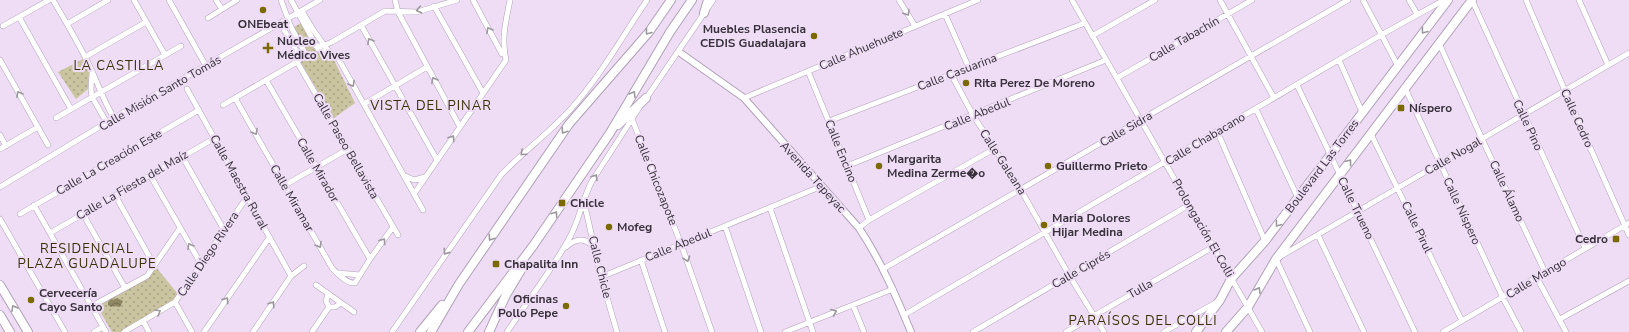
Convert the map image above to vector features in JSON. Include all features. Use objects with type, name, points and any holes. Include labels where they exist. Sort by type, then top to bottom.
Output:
[{"type":"main road","points":[[431,332],[459,284],[569,124],[649,32],[671,0]]},
{"type":"main road","points":[[468,332],[533,246],[610,133],[670,32],[692,0]]},
{"type":"main road","points":[[704,13],[708,0]]},
{"type":"main road","name":"Boulevard Las Torres","points":[[1196,332],[1220,300],[1231,279],[1265,241],[1448,0]]},
{"type":"main road","name":"Boulevard Las Torres","points":[[1226,332],[1248,307],[1276,259],[1472,0]]},
{"type":"main road","points":[[610,133],[646,98]]},
{"type":"main road","points":[[489,332],[506,295],[522,270],[533,246]]},
{"type":"main road","points":[[420,332],[459,284]]},
{"type":"main road","points":[[0,285],[28,332]]},
{"type":"main road","points":[[0,315],[9,330],[21,320]]},
{"type":"street","points":[[4,26],[49,0]]},
{"type":"street","points":[[53,0],[85,57],[98,83],[100,92],[114,118]]},
{"type":"street","points":[[67,24],[108,0]]},
{"type":"street","points":[[134,0],[165,55]]},
{"type":"street","points":[[169,0],[206,66]]},
{"type":"street","points":[[216,0],[222,9]]},
{"type":"street","points":[[208,18],[237,0]]},
{"type":"street","points":[[281,0],[288,18]]},
{"type":"street","points":[[291,0],[330,53],[338,58],[424,210]]},
{"type":"street","name":"Calle Misión Santo Tomás","points":[[0,187],[114,118],[320,0]]},
{"type":"street","points":[[395,0],[398,12],[460,127]]},
{"type":"street","points":[[316,46],[325,46],[385,11],[417,12],[457,0]]},
{"type":"street","points":[[472,0],[506,60]]},
{"type":"street","points":[[414,194],[506,60],[503,41],[510,0]]},
{"type":"street","points":[[392,332],[501,175],[569,111],[591,85],[647,0]]},
{"type":"street","points":[[507,332],[562,250],[575,226],[586,192],[592,181],[646,98],[679,52],[713,0]]},
{"type":"street","points":[[899,0],[915,26]]},
{"type":"street","name":"Calle Ahuehuete","points":[[744,98],[978,0]]},
{"type":"street","name":"Prolongación El Colli","points":[[1072,0],[1262,332]]},
{"type":"street","points":[[1092,36],[1155,0]]},
{"type":"street","points":[[1220,0],[1274,98]]},
{"type":"street","name":"Calle Tabachín","points":[[1116,78],[1252,0]]},
{"type":"street","name":"Calle Sidra","points":[[883,269],[1348,0]]},
{"type":"street","points":[[1363,0],[1398,66]]},
{"type":"street","points":[[1409,0],[1417,14]]},
{"type":"street","name":"Calle Chabacano","points":[[904,315],[1417,14],[1444,0]]},
{"type":"street","name":"Calle Pino","points":[[1472,0],[1585,248]]},
{"type":"street","name":"Calle Cedro","points":[[1526,0],[1565,91],[1627,224],[1629,235]]},
{"type":"street","points":[[1579,0],[1608,65]]},
{"type":"street","points":[[434,6],[483,93]]},
{"type":"street","points":[[299,12],[316,46],[322,52],[330,53]]},
{"type":"street","points":[[945,14],[969,68]]},
{"type":"street","points":[[19,17],[71,109]]},
{"type":"street","name":"Calle Paseo Bellavista","points":[[288,18],[305,53],[299,60]]},
{"type":"street","points":[[85,57],[146,22]]},
{"type":"street","name":"Calle Paseo Bellavista","points":[[280,23],[348,149],[398,235]]},
{"type":"street","name":"Calle Casuarina","points":[[829,121],[1085,23]]},
{"type":"street","points":[[361,25],[437,160]]},
{"type":"street","name":"Calle Álamo","points":[[1439,44],[1545,272]]},
{"type":"street","points":[[56,118],[181,46]]},
{"type":"street","name":"Avenida Tepeyac","points":[[679,52],[744,98],[859,228],[883,269],[911,332]]},
{"type":"street","name":"Calle Nogal","points":[[1276,259],[1629,53]]},
{"type":"street","points":[[0,60],[48,145]]},
{"type":"street","points":[[223,105],[299,60]]},
{"type":"street","name":"Calle Abedul","points":[[847,166],[1106,60]]},
{"type":"street","points":[[1339,60],[1362,112]]},
{"type":"street","points":[[364,104],[427,68]]},
{"type":"street","name":"Calle Encino","points":[[808,71],[869,220]]},
{"type":"street","points":[[92,72],[92,97],[107,123]]},
{"type":"street","name":"Calle Galeana","points":[[951,74],[973,115],[1021,190],[1104,332]]},
{"type":"street","name":"Calle Mirador","points":[[266,80],[370,259]]},
{"type":"street","name":"Calle Trueno","points":[[1297,85],[1415,332]]},
{"type":"street","name":"Calle Níspero","points":[[1405,88],[1503,298],[1521,332]]},
{"type":"street","name":"Calle Maestra Rural","points":[[187,89],[291,276]]},
{"type":"street","name":"Calle Miramar","points":[[236,98],[332,268],[336,273],[352,284],[356,283],[359,277]]},
{"type":"street","points":[[1256,109],[1298,198]]},
{"type":"street","name":"Calle La Creación Este","points":[[20,214],[199,110]]},
{"type":"street","name":"Calle Chicozapote","points":[[632,119],[682,244],[712,332]]},
{"type":"street","points":[[0,149],[38,127]]},
{"type":"street","points":[[1217,131],[1265,241]]},
{"type":"street","name":"Calle Pirul","points":[[1371,134],[1462,321]]},
{"type":"street","points":[[0,135],[6,146]]},
{"type":"street","name":"Calle La Fiesta del Maíz","points":[[50,233],[215,138]]},
{"type":"street","points":[[285,185],[348,149]]},
{"type":"street","points":[[859,228],[869,220],[994,149]]},
{"type":"street","points":[[182,156],[224,230]]},
{"type":"street","points":[[150,175],[201,264]]},
{"type":"street","points":[[404,175],[406,178],[414,180],[421,180],[426,177]]},
{"type":"street","name":"Calle Abedul","points":[[601,277],[822,186]]},
{"type":"street","points":[[115,195],[154,265]]},
{"type":"street","name":"Calle Diego Rivera","points":[[124,332],[175,302],[247,197]]},
{"type":"street","name":"Calle Chicle","points":[[584,202],[601,277],[618,332]]},
{"type":"street","points":[[34,205],[105,329],[94,332]]},
{"type":"street","name":"Calle Ciprés","points":[[972,332],[1189,205]]},
{"type":"street","points":[[770,208],[813,332]]},
{"type":"street","points":[[83,214],[125,288]]},
{"type":"street","points":[[0,219],[65,332]]},
{"type":"street","name":"Calle Mango","points":[[1443,332],[1453,330],[1462,321],[1627,224]]},
{"type":"street","points":[[725,226],[761,332]]},
{"type":"street","points":[[336,273],[359,277],[393,227]]},
{"type":"street","points":[[92,306],[147,276],[180,228]]},
{"type":"street","points":[[1318,235],[1364,332]]},
{"type":"street","points":[[204,332],[269,238]]},
{"type":"street","points":[[562,250],[572,242],[579,240],[588,241],[595,248]]},
{"type":"street","name":"Tulla","points":[[1066,332],[1213,247]]},
{"type":"street","points":[[1276,259],[1310,332]]},
{"type":"street","points":[[641,260],[665,332]]},
{"type":"street","points":[[254,332],[291,276],[304,266]]},
{"type":"street","points":[[1537,278],[1566,332]]},
{"type":"street","points":[[1560,319],[1629,281]]},
{"type":"street","points":[[316,285],[354,312]]},
{"type":"street","points":[[785,332],[893,289]]},
{"type":"street","points":[[328,294],[326,301],[329,306],[335,308],[341,303]]},
{"type":"street","points":[[1164,332],[1220,300]]},
{"type":"street","points":[[175,302],[192,332]]},
{"type":"street","points":[[853,304],[864,332]]},
{"type":"street","points":[[312,332],[329,306]]},
{"type":"street","points":[[143,321],[150,332]]},
{"type":"shaded area","points":[[301,23],[316,51],[333,58],[355,103],[334,118],[300,61],[304,57],[294,27]]},
{"type":"shaded area","points":[[83,59],[89,72],[88,89],[76,99],[58,72]]},
{"type":"shaded area","points":[[155,266],[178,294],[174,300],[121,332],[112,332],[97,306],[145,279]]},
{"type":"water","points":[[112,298],[113,300],[117,298],[123,301],[120,307],[111,307],[108,305],[108,302]]},
{"type":"place","name":"ONEbeat","points":[[263,10]]},
{"type":"place","name":"Muebles Plasencia CEDIS Guadalajara","points":[[814,36]]},
{"type":"place","name":"Núcleo Médico Vives","points":[[268,48]]},
{"type":"place","name":"Rita Perez De Moreno","points":[[966,83]]},
{"type":"place","name":"Níspero","points":[[1401,108]]},
{"type":"place","name":"Margarita Medina Zerme�o","points":[[879,166]]},
{"type":"place","name":"Guillermo Prieto","points":[[1048,166]]},
{"type":"place","name":"Chicle","points":[[562,203]]},
{"type":"place","name":"Maria Dolores Hijar Medina","points":[[1044,225]]},
{"type":"place","name":"Mofeg","points":[[609,227]]},
{"type":"place","name":"Cedro","points":[[1616,239]]},
{"type":"place","name":"Chapalita Inn","points":[[496,264]]},
{"type":"place","name":"Cervecería Cayo Santo","points":[[31,300]]},
{"type":"place","name":"Oficinas Pollo Pepe","points":[[566,306]]},
{"type":"district","name":"LA CASTILLA","points":[[119,65]]},
{"type":"district","name":"VISTA DEL PINAR","points":[[431,105]]},
{"type":"district","name":"RESIDENCIAL PLAZA GUADALUPE","points":[[87,256]]},
{"type":"district","name":"PARAÍSOS DEL COLLI","points":[[1143,320]]}]
